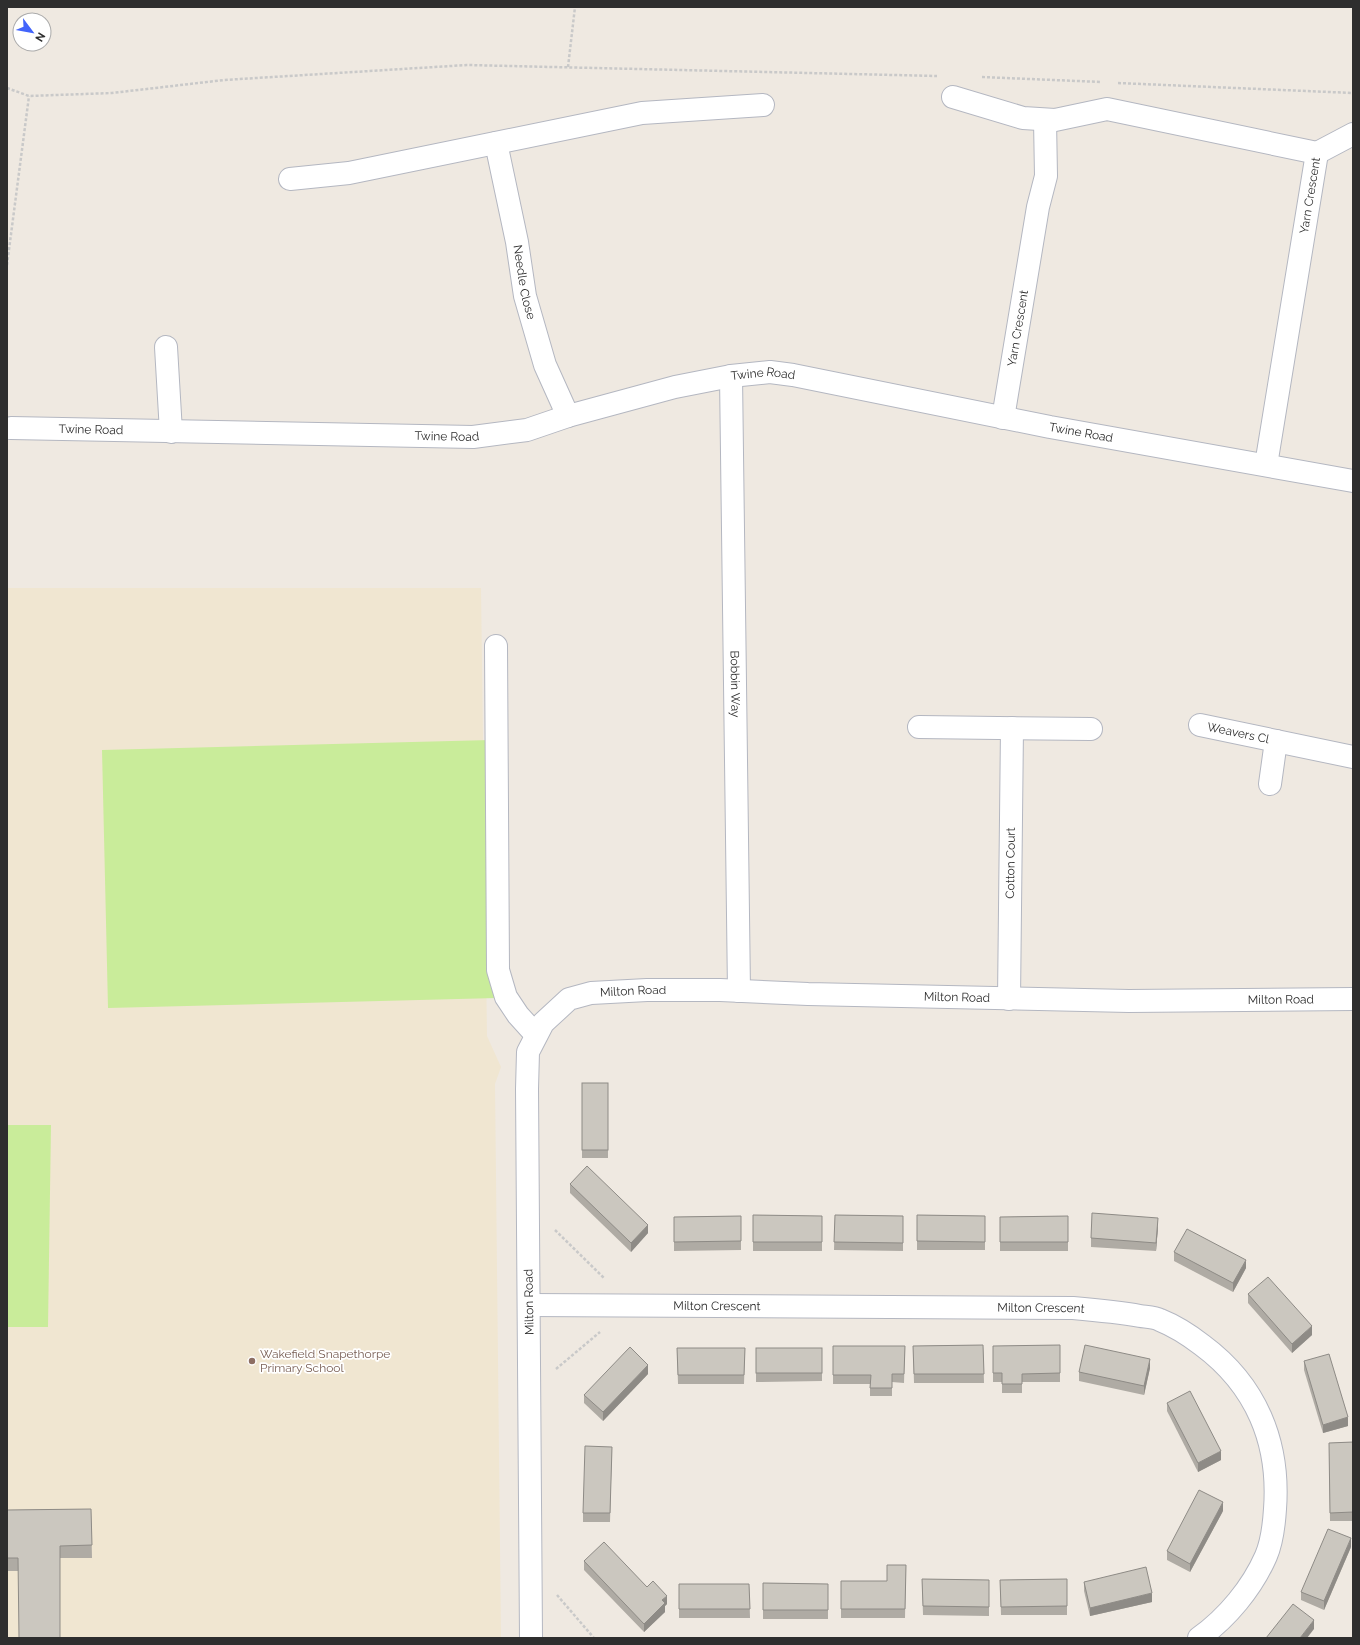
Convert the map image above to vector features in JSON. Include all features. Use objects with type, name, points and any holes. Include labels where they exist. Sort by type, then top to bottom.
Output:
[{"type":"street","name":"Yarn Crescent","points":[[952,97],[1023,118],[1045,120],[1055,120],[1107,109],[1317,153],[1266,465]]},
{"type":"street","points":[[290,179],[349,173],[642,113],[763,105]]},
{"type":"street","name":"Yarn Crescent","points":[[1003,418],[1038,207],[1046,176],[1045,120]]},
{"type":"street","points":[[1317,153],[1353,134]]},
{"type":"street","name":"Needle Close","points":[[496,143],[517,242],[526,296],[545,365],[568,416]]},
{"type":"street","points":[[166,347],[171,432]]},
{"type":"street","name":"Twine Road","points":[[11,428],[473,437],[527,430],[568,416],[675,387],[731,376],[770,372],[793,375],[1003,418],[1353,481]]},
{"type":"street","name":"Bobbin Way","points":[[731,376],[739,991]]},
{"type":"street","points":[[496,646],[498,970],[506,997],[518,1015],[536,1035]]},
{"type":"street","name":"Weavers Cl","points":[[1200,725],[1353,757]]},
{"type":"street","points":[[919,727],[1091,729]]},
{"type":"street","name":"Cotton Court","points":[[1009,999],[1012,728]]},
{"type":"street","name":"Weavers Cl","points":[[1270,784],[1276,741]]},
{"type":"street","name":"Milton Road","points":[[531,1638],[528,1052],[543,1023],[569,999],[591,993],[648,990],[1128,1001],[1353,999]]},
{"type":"street","name":"Milton Crescent","points":[[529,1305],[1073,1308],[1118,1312],[1160,1319],[1189,1335],[1212,1352],[1233,1372],[1250,1394],[1263,1421],[1271,1449],[1276,1477],[1273,1530],[1266,1556],[1252,1581],[1234,1606],[1209,1631],[1199,1638]]},
{"type":"path","points":[[568,67],[575,7]]},
{"type":"path","points":[[7,88],[29,96],[112,93],[224,80],[467,65],[944,76]]},
{"type":"path","points":[[976,76],[1102,82]]},
{"type":"path","points":[[1117,83],[1353,93]]},
{"type":"path","points":[[7,265],[29,96]]},
{"type":"path","points":[[530,1564],[594,1638]]},
{"type":"shaded area","name":"Wakefield Snapethorpe Primary School","points":[[7,588],[481,588],[487,1036],[501,1067],[495,1084],[501,1638],[7,1638]]},
{"type":"green space","points":[[491,740],[497,998],[108,1008],[102,750]]},
{"type":"green space","points":[[7,1125],[51,1125],[48,1327],[7,1327]]},
{"type":"building","points":[[582,1083],[608,1083],[608,1150],[582,1150]]},
{"type":"building","points":[[587,1166],[648,1225],[631,1243],[570,1184]]},
{"type":"building","points":[[1092,1213],[1158,1218],[1156,1243],[1091,1238]]},
{"type":"building","points":[[753,1215],[822,1216],[822,1242],[753,1242]]},
{"type":"building","points":[[835,1215],[903,1216],[903,1243],[834,1242]]},
{"type":"building","points":[[917,1215],[985,1216],[985,1242],[917,1241]]},
{"type":"building","points":[[741,1216],[741,1241],[674,1242],[674,1217]]},
{"type":"building","points":[[1068,1216],[1068,1242],[1000,1242],[1000,1217]]},
{"type":"building","points":[[1187,1229],[1246,1260],[1233,1283],[1174,1252]]},
{"type":"building","points":[[1268,1277],[1312,1326],[1292,1344],[1248,1294]]},
{"type":"building","points":[[983,1345],[984,1374],[914,1374],[913,1346]]},
{"type":"building","points":[[1060,1345],[1060,1373],[1022,1374],[1022,1384],[1002,1384],[1002,1373],[993,1373],[993,1346]]},
{"type":"building","points":[[1085,1345],[1150,1359],[1144,1386],[1079,1372]]},
{"type":"building","points":[[833,1346],[905,1346],[904,1374],[892,1374],[892,1388],[870,1388],[871,1375],[833,1375]]},
{"type":"building","points":[[630,1347],[648,1365],[603,1412],[584,1395]]},
{"type":"building","points":[[677,1348],[745,1348],[744,1375],[678,1375]]},
{"type":"building","points":[[756,1348],[822,1348],[822,1373],[756,1373]]},
{"type":"building","points":[[1329,1354],[1348,1417],[1323,1425],[1304,1361]]},
{"type":"building","points":[[1190,1391],[1221,1451],[1198,1463],[1167,1403]]},
{"type":"building","points":[[1353,1442],[1353,1512],[1330,1513],[1329,1443]]},
{"type":"building","points":[[585,1446],[612,1447],[610,1513],[583,1513]]},
{"type":"building","points":[[1199,1490],[1223,1502],[1190,1564],[1167,1551]]},
{"type":"building","points":[[91,1509],[92,1545],[60,1546],[60,1638],[19,1638],[18,1558],[7,1558],[7,1510]]},
{"type":"building","points":[[1328,1529],[1351,1538],[1324,1601],[1301,1592]]},
{"type":"building","points":[[604,1542],[647,1587],[653,1581],[667,1596],[662,1600],[665,1603],[644,1624],[584,1561]]},
{"type":"building","points":[[887,1565],[906,1565],[905,1609],[841,1609],[841,1581],[887,1581]]},
{"type":"building","points":[[1146,1567],[1152,1593],[1090,1608],[1084,1582]]},
{"type":"building","points":[[922,1579],[989,1580],[989,1607],[923,1606]]},
{"type":"building","points":[[1067,1579],[1067,1606],[1001,1607],[1000,1580]]},
{"type":"building","points":[[763,1583],[828,1584],[828,1610],[763,1610]]},
{"type":"building","points":[[679,1584],[749,1584],[750,1609],[679,1609]]},
{"type":"building","points":[[1293,1604],[1314,1620],[1300,1638],[1266,1638]]},
{"type":"place","name":"Wakefield Snapethorpe Primary School","points":[[252,1361]]}]
